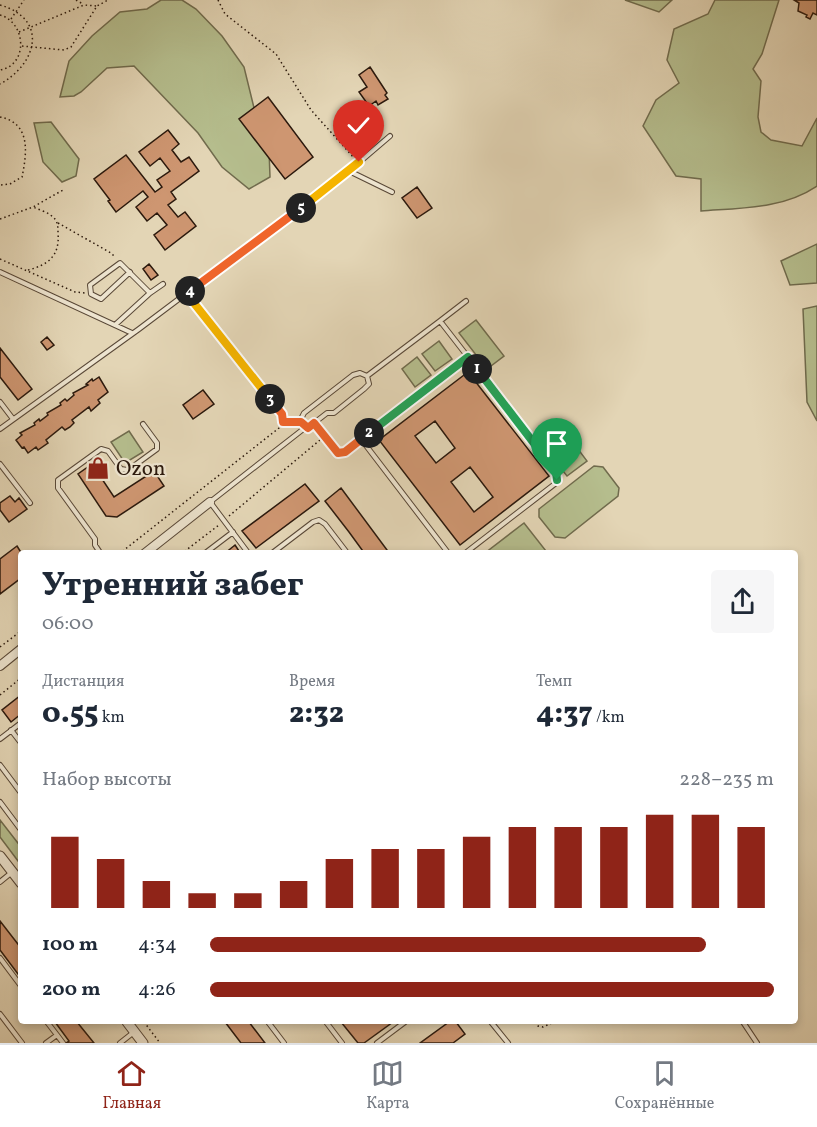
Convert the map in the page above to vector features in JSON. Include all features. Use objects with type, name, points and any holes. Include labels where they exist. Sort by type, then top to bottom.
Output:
[{"type":"street","points":[[149,550],[210,502]]},
{"type":"street","points":[[0,666],[18,652]]},
{"type":"street","points":[[0,856],[18,879]]},
{"type":"street","points":[[129,1024],[143,1043]]},
{"type":"lane","points":[[0,429],[349,171],[390,136]]},
{"type":"lane","points":[[349,171],[392,192]]},
{"type":"lane","points":[[130,272],[101,298],[91,294],[90,285],[120,263],[130,272],[150,293]]},
{"type":"lane","points":[[0,272],[132,333]]},
{"type":"lane","points":[[115,325],[163,284]]},
{"type":"lane","points":[[367,376],[466,301]]},
{"type":"lane","points":[[440,321],[556,472],[558,478],[556,483],[469,550]]},
{"type":"lane","points":[[314,423],[336,452],[340,453],[468,357]]},
{"type":"lane","points":[[306,427],[301,422],[304,413],[353,375],[360,373],[367,376]]},
{"type":"lane","points":[[246,550],[210,502],[306,427],[327,413],[334,413],[364,389],[369,384],[367,376]]},
{"type":"lane","points":[[0,402],[13,419]]},
{"type":"lane","points":[[98,550],[95,539],[58,488],[58,480],[101,449],[108,452],[121,469],[131,468],[157,449],[157,443],[143,424]]},
{"type":"lane","points":[[361,439],[446,550]]},
{"type":"lane","points":[[0,464],[30,503]]},
{"type":"lane","points":[[276,550],[318,520],[325,524],[345,550]]},
{"type":"lane","points":[[209,550],[232,532]]},
{"type":"lane","points":[[0,739],[18,725]]},
{"type":"lane","points":[[11,730],[18,739]]},
{"type":"lane","points":[[0,765],[18,789]]},
{"type":"lane","points":[[0,802],[18,826]]},
{"type":"lane","points":[[0,882],[12,872]]},
{"type":"lane","points":[[0,958],[18,982]]},
{"type":"lane","points":[[0,1014],[22,1043]]},
{"type":"lane","points":[[49,1024],[63,1043]]},
{"type":"lane","points":[[270,1024],[284,1043]]},
{"type":"lane","points":[[328,1024],[342,1043]]},
{"type":"lane","points":[[376,1043],[402,1024]]},
{"type":"lane","points":[[492,1024],[506,1042]]},
{"type":"lane","points":[[744,1024],[756,1043]]},
{"type":"lane","points":[[120,1043],[135,1032]]},
{"type":"lane","points":[[46,1043],[57,1035]]},
{"type":"path","points":[[11,20],[24,0]]},
{"type":"path","points":[[76,0],[84,6]]},
{"type":"path","points":[[19,32],[84,6],[97,6],[108,0]]},
{"type":"path","points":[[218,0],[225,14],[276,54],[310,110],[359,162]]},
{"type":"path","points":[[0,5],[23,16],[32,30],[30,48],[25,62],[17,73],[0,84]]},
{"type":"path","points":[[22,46],[64,50],[71,47],[97,6]]},
{"type":"path","points":[[0,15],[11,20],[19,32],[22,46],[12,64],[0,70]]},
{"type":"path","points":[[0,117],[11,121],[23,132],[26,142],[22,177],[10,184],[0,185]]},
{"type":"path","points":[[0,219],[33,207],[63,190]]},
{"type":"path","points":[[27,270],[41,267],[52,258],[59,246],[57,223],[54,217],[33,207]]},
{"type":"path","points":[[57,223],[111,253],[120,263]]},
{"type":"path","points":[[0,259],[75,292],[91,294]]},
{"type":"path","points":[[124,550],[279,428],[283,422],[282,414],[186,293]]},
{"type":"path","points":[[283,422],[301,422]]},
{"type":"path","points":[[186,550],[324,436]]},
{"type":"path","points":[[0,647],[18,632]]},
{"type":"path","points":[[0,695],[18,680]]},
{"type":"path","points":[[146,1024],[160,1043]]},
{"type":"green space","points":[[161,0],[182,0],[196,9],[222,36],[244,67],[256,116],[269,150],[270,177],[249,189],[222,167],[198,133],[134,66],[107,68],[81,92],[74,96],[60,97],[69,61],[92,36],[120,12],[147,9]]},
{"type":"green space","points":[[625,0],[672,0],[659,12]]},
{"type":"green space","points":[[715,0],[779,0],[762,54],[753,69],[761,81],[758,117],[761,132],[771,140],[802,146],[817,118],[817,186],[804,194],[761,206],[701,211],[701,179],[676,176],[643,126],[656,100],[679,83],[667,60],[674,29],[708,14]]},
{"type":"green space","points":[[51,122],[79,159],[76,176],[62,182],[43,162],[34,123]]},
{"type":"green space","points":[[817,244],[817,283],[790,285],[781,261]]},
{"type":"green space","points":[[817,306],[817,421],[807,402],[803,309]]},
{"type":"green space","points":[[476,320],[504,356],[487,369],[459,333]]},
{"type":"green space","points":[[439,341],[452,359],[435,371],[422,354]]},
{"type":"green space","points":[[417,357],[431,375],[415,387],[402,369]]},
{"type":"green space","points":[[560,425],[587,461],[567,476],[539,441]]},
{"type":"green space","points":[[129,431],[143,452],[125,463],[111,442]]},
{"type":"green space","points":[[594,466],[603,467],[619,488],[618,496],[565,538],[555,537],[539,517],[539,509]]},
{"type":"green space","points":[[524,523],[545,550],[489,550]]},
{"type":"green space","points":[[0,820],[18,843],[18,861],[0,837]]},
{"type":"building","points":[[794,0],[817,0],[817,15],[813,13],[810,19],[806,17],[807,15],[798,11],[799,3]]},
{"type":"building","points":[[370,67],[387,93],[385,95],[388,99],[378,105],[376,101],[369,106],[359,92],[367,87],[359,75]]},
{"type":"building","points":[[268,97],[313,157],[285,179],[239,119]]},
{"type":"building","points":[[168,130],[179,144],[172,150],[181,162],[189,157],[199,171],[171,192],[176,199],[168,205],[178,217],[185,212],[196,226],[165,250],[154,235],[167,225],[157,213],[147,221],[136,207],[148,197],[143,191],[116,212],[94,179],[126,155],[155,192],[162,187],[157,180],[170,171],[160,158],[150,166],[139,152]]},
{"type":"building","points":[[417,187],[432,208],[417,218],[402,198]]},
{"type":"building","points":[[149,264],[158,275],[151,280],[143,269]]},
{"type":"building","points":[[47,337],[54,345],[47,350],[41,342]]},
{"type":"building","points":[[0,348],[32,389],[18,400],[0,377]]},
{"type":"building","points":[[468,372],[549,476],[460,545],[379,440]],"holes":[[[435,421],[455,448],[436,463],[415,436]],[[470,467],[493,497],[474,512],[451,482]]]},
{"type":"building","points":[[99,377],[108,392],[98,400],[100,403],[91,411],[89,407],[72,420],[74,423],[70,427],[65,430],[62,427],[46,440],[48,443],[38,450],[36,447],[28,453],[24,447],[22,448],[16,440],[22,435],[20,433],[35,425],[34,423],[61,405],[60,403],[65,399],[67,401],[74,395],[73,393],[88,385],[86,384],[92,379],[93,381]]},
{"type":"building","points":[[203,390],[214,404],[193,419],[183,405]]},
{"type":"building","points":[[92,464],[114,497],[154,471],[164,486],[117,517],[106,516],[78,474]]},
{"type":"building","points":[[305,484],[319,501],[256,548],[242,531]]},
{"type":"building","points":[[341,488],[387,550],[362,550],[325,501]]},
{"type":"building","points":[[10,496],[15,502],[19,498],[27,509],[9,522],[0,510],[0,503]]},
{"type":"building","points":[[235,545],[238,550],[229,550]]},
{"type":"building","points":[[17,546],[20,550],[18,580],[0,594],[0,559]]},
{"type":"building","points":[[18,697],[18,716],[11,722],[2,710]]},
{"type":"building","points":[[0,921],[18,944],[18,974],[0,950]]},
{"type":"building","points":[[56,1024],[79,1024],[94,1043],[66,1043],[69,1041]]},
{"type":"building","points":[[227,1024],[251,1024],[265,1043],[241,1043]]},
{"type":"building","points":[[343,1024],[390,1024],[364,1043],[358,1043]]},
{"type":"building","points":[[446,1024],[458,1024],[465,1034],[453,1043],[420,1043]]},
{"type":"place","name":"Ozon","points":[[98,468]]},
{"type":"route","points":[[359,162],[186,293],[282,414],[283,422],[301,422],[308,428],[314,423],[336,452],[345,452],[468,357],[556,472],[557,480]]}]
